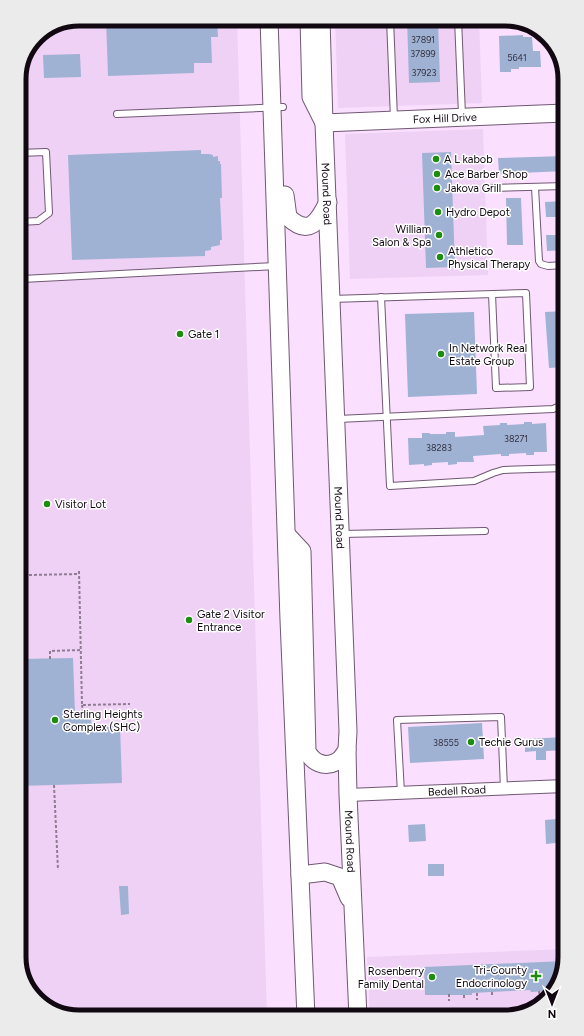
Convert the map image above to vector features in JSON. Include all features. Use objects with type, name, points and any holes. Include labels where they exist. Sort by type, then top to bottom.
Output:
[{"type":"main road","points":[[270,26],[288,217],[293,222],[303,227],[313,225],[320,218],[328,202]]},
{"type":"main road","points":[[278,26],[280,34],[277,107],[278,266],[306,1010]]},
{"type":"main road","points":[[309,26],[311,97],[324,123]]},
{"type":"main road","name":"Mound Road","points":[[321,26],[348,731],[348,795],[358,1010]]},
{"type":"main road","name":"Fox Hill Drive","points":[[324,123],[558,113]]},
{"type":"main road","points":[[287,535],[302,551],[308,751],[310,757],[320,764],[327,764],[336,762],[347,750]]},
{"type":"main road","points":[[300,875],[326,872],[340,877],[353,907]]},
{"type":"street","name":"Bedell Road","points":[[348,795],[558,786]]},
{"type":"lane","points":[[390,26],[394,120]]},
{"type":"lane","points":[[458,26],[462,117]]},
{"type":"lane","points":[[117,114],[277,107]]},
{"type":"lane","points":[[26,153],[46,152],[49,213],[38,221],[26,222]]},
{"type":"lane","points":[[488,188],[558,186]]},
{"type":"lane","points":[[535,187],[539,261],[540,264],[548,266],[558,265]]},
{"type":"lane","points":[[26,279],[278,266]]},
{"type":"lane","points":[[332,299],[381,297],[526,293],[530,387],[496,388],[492,294]]},
{"type":"lane","points":[[381,297],[390,486],[474,481],[503,470],[558,468]]},
{"type":"lane","points":[[336,419],[553,409],[558,406]]},
{"type":"lane","points":[[340,534],[485,531]]},
{"type":"lane","points":[[401,793],[397,720],[501,717],[504,789]]},
{"type":"path","points":[[29,575],[79,573],[83,713]]},
{"type":"path","points":[[50,659],[50,651],[81,650]]},
{"type":"path","points":[[82,705],[130,704]]},
{"type":"path","points":[[54,785],[58,870]]},
{"type":"path","points":[[492,992],[492,997]]},
{"type":"path","points":[[477,993],[477,1000]]},
{"type":"path","points":[[449,994],[449,1001]]},
{"type":"shaded area","points":[[237,26],[267,1010],[69,1009],[56,1005],[39,992],[31,980],[26,964],[26,76],[31,56],[44,39],[53,33],[69,27]]},
{"type":"shaded area","points":[[335,26],[479,26],[482,103],[338,108]]},
{"type":"shaded area","points":[[483,129],[488,275],[350,279],[345,134]]},
{"type":"shaded area","points":[[558,949],[558,964],[551,983],[532,984],[532,1002],[522,1007],[505,1010],[370,1010],[367,957]]},
{"type":"building","points":[[106,26],[217,26],[218,37],[211,37],[212,63],[194,63],[194,73],[108,76]]},
{"type":"building","points":[[407,26],[438,26],[440,82],[409,83]]},
{"type":"building","points":[[523,35],[523,37],[532,37],[533,51],[540,51],[541,67],[519,67],[519,69],[511,69],[511,72],[500,72],[499,36]]},
{"type":"building","points":[[80,54],[81,77],[44,78],[43,55]]},
{"type":"building","points":[[201,150],[201,154],[213,155],[213,157],[218,156],[218,161],[220,161],[221,164],[222,198],[220,198],[222,240],[220,240],[220,245],[211,247],[211,250],[205,251],[205,256],[72,260],[68,155]]},
{"type":"building","points":[[451,152],[455,267],[426,268],[422,153]]},
{"type":"building","points":[[558,156],[558,171],[499,174],[498,158]]},
{"type":"building","points":[[506,198],[521,198],[523,245],[507,245]]},
{"type":"building","points":[[558,201],[558,217],[546,217],[545,202]]},
{"type":"building","points":[[546,235],[558,235],[558,250],[547,251]]},
{"type":"building","points":[[558,311],[558,367],[549,368],[545,312]]},
{"type":"building","name":"In Network Real Estate Group","points":[[474,312],[477,394],[408,397],[405,314]]},
{"type":"building","points":[[524,422],[532,422],[532,424],[546,423],[547,452],[534,452],[534,455],[526,455],[526,453],[509,454],[509,456],[501,456],[501,454],[473,456],[474,462],[457,462],[457,464],[448,465],[448,462],[432,463],[432,465],[424,466],[424,464],[409,465],[408,438],[422,438],[422,433],[446,434],[446,432],[455,432],[455,437],[484,435],[483,426],[500,425],[500,423],[507,423],[507,425],[524,424]]},
{"type":"building","name":"Sterling Heights Complex (SHC)","points":[[73,658],[75,713],[90,713],[92,727],[120,726],[122,783],[26,786],[26,659]]},
{"type":"building","points":[[482,723],[484,759],[410,763],[408,727]]},
{"type":"building","points":[[558,737],[558,750],[546,751],[546,760],[536,760],[536,751],[525,752],[525,739]]},
{"type":"building","points":[[558,814],[558,843],[546,844],[545,820],[557,819]]},
{"type":"building","points":[[425,824],[426,841],[409,842],[408,825]]},
{"type":"building","points":[[428,864],[444,864],[444,876],[428,876]]},
{"type":"building","points":[[119,886],[128,886],[129,914],[121,915]]},
{"type":"building","points":[[558,961],[554,977],[550,984],[532,984],[532,992],[530,990],[472,993],[472,995],[425,995],[424,967]]},
{"type":"place","name":"A L kabob","points":[[436,159]]},
{"type":"place","name":"Ace Barber Shop","points":[[437,174]]},
{"type":"place","name":"Jakova Grill","points":[[437,188]]},
{"type":"place","name":"Hydro Depot","points":[[438,212]]},
{"type":"place","name":"William Salon & Spa","points":[[439,235]]},
{"type":"place","name":"Athletico Physical Therapy","points":[[440,257]]},
{"type":"place","name":"Gate 1","points":[[180,334]]},
{"type":"place","name":"In Network Real Estate Group","points":[[441,354]]},
{"type":"place","name":"Visitor Lot","points":[[47,504]]},
{"type":"place","name":"Gate 2 Visitor Entrance","points":[[189,620]]},
{"type":"place","name":"Sterling Heights Complex (SHC)","points":[[55,720]]},
{"type":"place","name":"Techie Gurus","points":[[471,742]]},
{"type":"place","name":"Tri-County Endocrinology","points":[[536,976]]},
{"type":"place","name":"Rosenberry Family Dental","points":[[432,977]]}]
